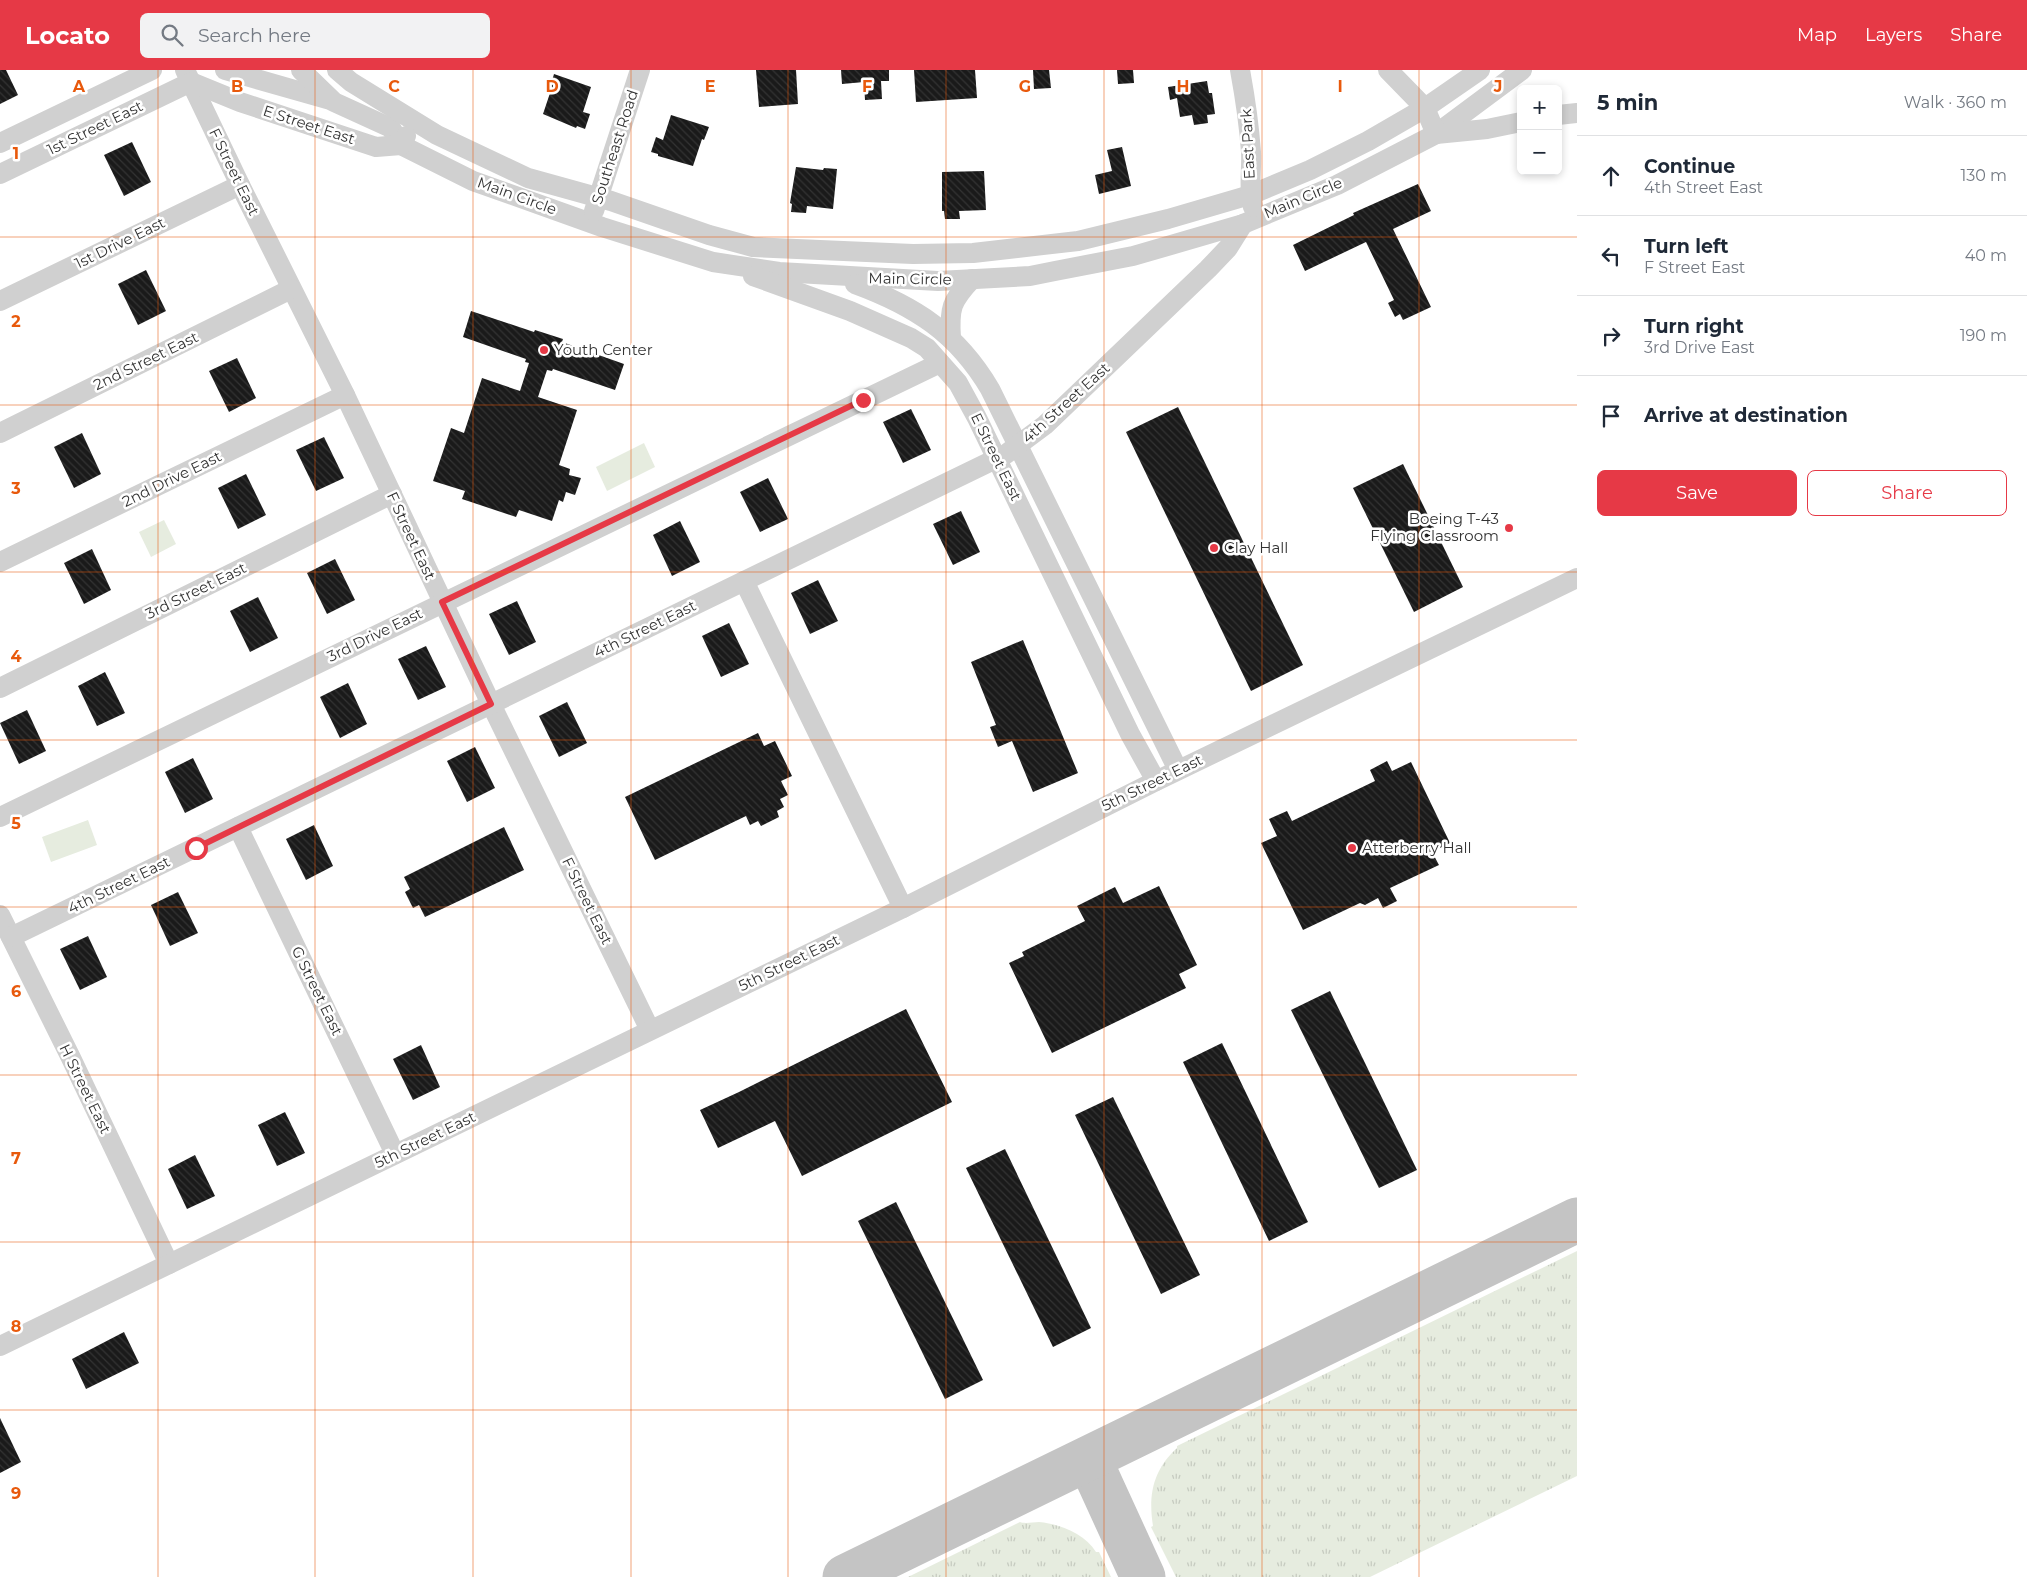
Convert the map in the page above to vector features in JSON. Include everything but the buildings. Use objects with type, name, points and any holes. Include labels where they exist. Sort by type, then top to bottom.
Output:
[{"type":"street","name":"1st Street East","points":[[0,143],[152,70]]},
{"type":"street","name":"E Street East","points":[[225,70],[334,102]]},
{"type":"street","name":"Main Circle","points":[[301,70],[334,102],[391,128],[401,146],[474,181],[589,223],[713,262],[779,272],[938,281],[1030,276],[1223,240],[1250,221],[1337,184],[1436,134],[1522,70]]},
{"type":"street","name":"Main Circle","points":[[336,70],[351,82],[437,135],[528,178],[599,198],[710,235],[753,247],[872,253],[973,253],[1078,241],[1168,219],[1250,195],[1345,153],[1425,108],[1480,70]]},
{"type":"street","name":"Southeast Road","points":[[589,223],[599,198],[640,70]]},
{"type":"street","name":"East Park","points":[[1240,70],[1251,153],[1250,221]]},
{"type":"street","points":[[1388,70],[1425,108],[1436,134],[1487,129],[1517,123]]},
{"type":"street","name":"1st Street East","points":[[0,174],[188,76]]},
{"type":"street","name":"E Street East","points":[[188,76],[240,102],[376,147],[401,146]]},
{"type":"street","name":"F Street East","points":[[188,76],[291,289],[345,395],[442,602],[650,1030]]},
{"type":"street","points":[[1562,114],[1577,113]]},
{"type":"street","points":[[401,146],[413,120]]},
{"type":"street","name":"1st Drive East","points":[[0,301],[240,185]]},
{"type":"street","name":"4th Street East","points":[[11,937],[996,459],[1018,446],[1045,425],[1223,240]]},
{"type":"street","name":"E Street East","points":[[753,247],[879,292],[914,309],[951,338],[981,372],[1178,770]]},
{"type":"street","name":"E Street East","points":[[713,262],[888,326],[927,348],[958,383],[1130,734],[1156,781]]},
{"type":"street","points":[[951,338],[949,315],[957,294],[972,279]]},
{"type":"street","name":"2nd Street East","points":[[0,433],[291,289]]},
{"type":"street","name":"3rd Drive East","points":[[0,817],[940,363]]},
{"type":"street","name":"2nd Drive East","points":[[0,562],[345,395]]},
{"type":"street","name":"3rd Street East","points":[[0,688],[392,494]]},
{"type":"street","name":"5th Street East","points":[[0,1346],[902,908],[1178,770],[1577,578]]},
{"type":"street","points":[[744,581],[902,908]]},
{"type":"street","name":"G Street East","points":[[238,827],[395,1154]]},
{"type":"street","name":"H Street East","points":[[0,915],[169,1264]]},
{"type":"green space","points":[[644,443],[655,467],[607,491],[596,467]]},
{"type":"green space","points":[[164,520],[176,544],[151,557],[139,532]]},
{"type":"green space","points":[[88,820],[97,845],[51,862],[42,837]]},
{"type":"green space","points":[[1577,1251],[1577,1476],[1370,1577],[1176,1577],[1151,1527],[1153,1526],[1151,1504],[1154,1484],[1162,1465],[1177,1446]]},
{"type":"green space","points":[[1020,1522],[1047,1523],[1079,1535],[1096,1552],[1099,1552],[1111,1577],[908,1577]]},
{"type":"taxiway","points":[[845,1577],[1577,1220]]},
{"type":"taxiway","points":[[1089,1459],[1143,1577]]},
{"type":"place","name":"Youth Center","points":[[544,350]]},
{"type":"place","name":"Boeing T-43 Flying Classroom","points":[[1509,528]]},
{"type":"place","name":"Clay Hall","points":[[1214,548]]},
{"type":"place","name":"Atterberry Hall","points":[[1352,848]]},
{"type":"route","points":[[196,848],[491,704],[442,602],[863,400]]}]
